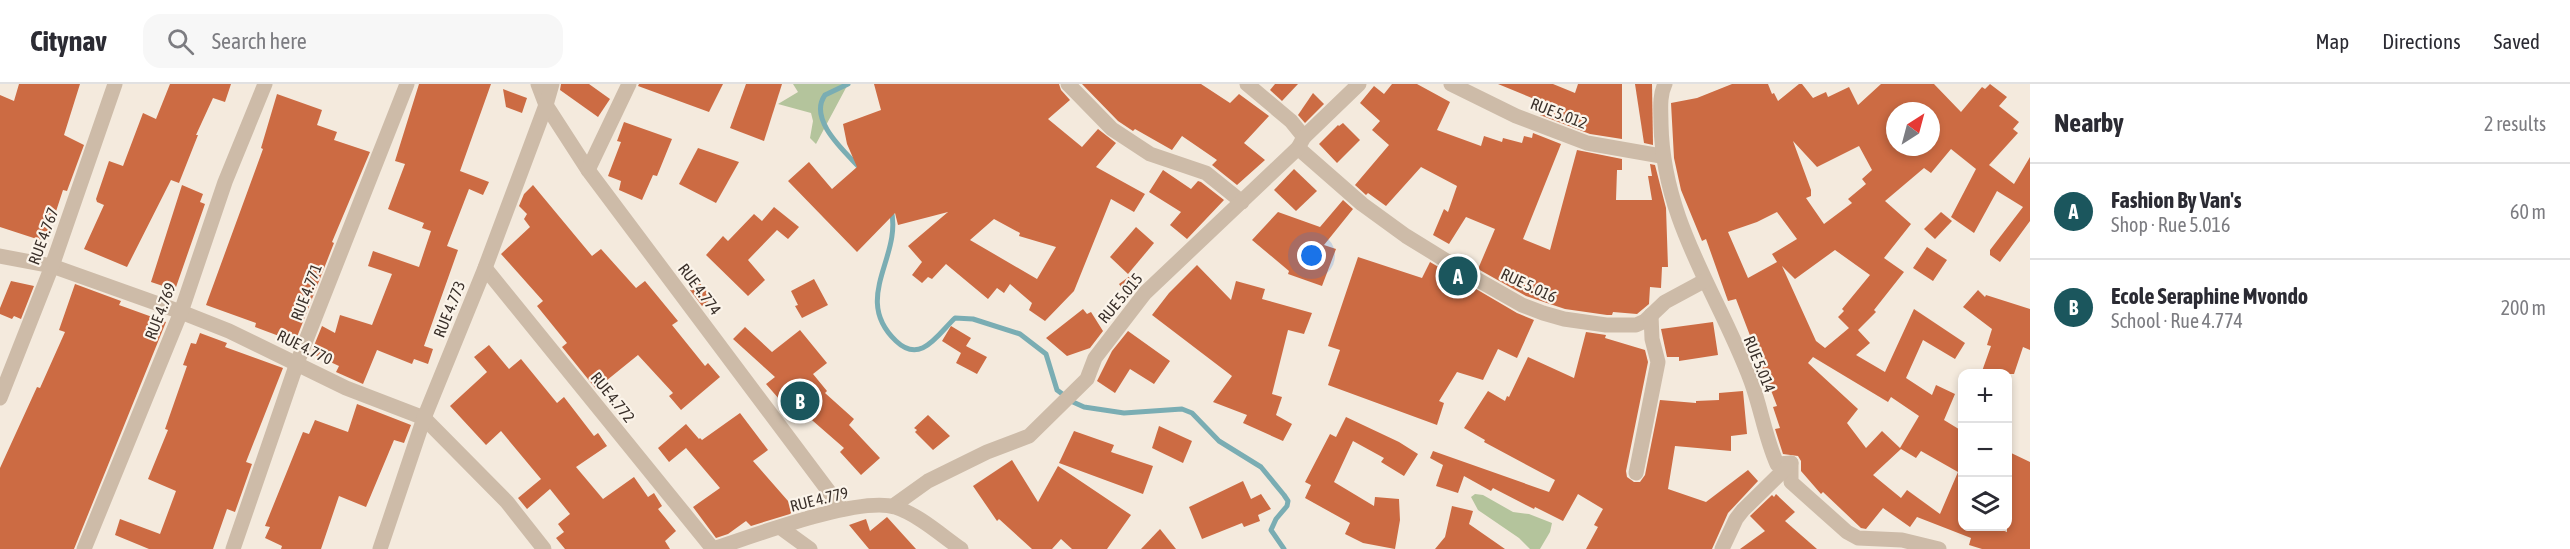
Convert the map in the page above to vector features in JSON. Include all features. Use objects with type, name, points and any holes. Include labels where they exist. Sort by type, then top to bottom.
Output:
[{"type":"street","name":"RUE 4.767","points":[[0,398],[52,266],[115,84]]},
{"type":"street","name":"RUE 4.769","points":[[84,549],[181,312],[225,182],[266,84]]},
{"type":"street","name":"RUE 4.771","points":[[233,549],[297,363],[407,84]]},
{"type":"street","name":"RUE 4.774","points":[[538,84],[546,105],[588,170],[842,509]]},
{"type":"street","name":"RUE 4.773","points":[[381,549],[423,418],[485,267],[552,84]]},
{"type":"street","points":[[588,170],[629,84]]},
{"type":"street","points":[[1068,84],[1112,129],[1150,154],[1206,173],[1242,202]]},
{"type":"street","points":[[1247,84],[1291,121],[1301,142]]},
{"type":"street","name":"RUE 5.015","points":[[894,506],[928,481],[987,452],[1029,436],[1087,379],[1095,358],[1145,293],[1242,202],[1359,84]]},
{"type":"street","name":"RUE 5.012","points":[[1451,84],[1516,116],[1587,143],[1661,156]]},
{"type":"street","name":"RUE 5.014","points":[[1665,84],[1661,100],[1661,156],[1674,208],[1704,281],[1751,381],[1768,443],[1777,464],[1791,463]]},
{"type":"street","name":"RUE 5.016","points":[[1301,142],[1362,204],[1406,236],[1522,305],[1564,319],[1606,325],[1636,325],[1665,302],[1704,281]]},
{"type":"street","name":"RUE 4.770","points":[[0,256],[52,266],[181,312],[229,331],[346,388],[423,418],[507,502],[544,549]]},
{"type":"street","name":"RUE 4.772","points":[[485,267],[713,549]]},
{"type":"street","points":[[1636,473],[1658,362],[1652,339],[1651,315]]},
{"type":"street","points":[[1722,549],[1736,519],[1743,510],[1791,463]]},
{"type":"street","points":[[1791,463],[1791,482],[1847,532],[1858,538],[1902,540],[1939,549]]},
{"type":"street","points":[[894,506],[908,512],[961,549]]},
{"type":"street","name":"RUE 4.779","points":[[713,549],[842,509],[894,506]]},
{"type":"street","points":[[781,528],[810,549]]},
{"type":"green space","points":[[793,84],[848,84],[816,144],[810,138],[813,121],[811,113],[778,104],[798,92]]},
{"type":"green space","points":[[1475,494],[1483,495],[1513,512],[1529,514],[1552,523],[1550,532],[1540,549],[1530,549],[1519,538],[1478,510],[1471,497]]},
{"type":"building","points":[[19,84],[80,84],[64,135],[84,145],[67,191],[63,190],[46,242],[0,227],[0,95],[14,101]]},
{"type":"building","points":[[170,84],[231,84],[225,102],[213,98],[196,135],[198,135],[179,183],[171,180],[127,267],[84,249],[104,205],[96,199],[109,161],[123,166],[143,113],[156,119]]},
{"type":"building","points":[[419,84],[491,84],[460,171],[489,182],[483,195],[469,189],[447,246],[458,250],[424,346],[433,349],[428,364],[414,359],[412,364],[377,350],[363,384],[336,372],[339,366],[313,354],[313,348],[322,326],[335,333],[340,315],[372,325],[392,274],[368,266],[373,251],[419,267],[431,231],[422,228],[424,223],[388,209],[405,164],[395,161]]},
{"type":"building","points":[[561,84],[589,84],[610,99],[598,117],[560,90]]},
{"type":"building","points":[[639,84],[723,84],[709,112],[638,86]]},
{"type":"building","points":[[746,84],[782,84],[764,141],[730,128]]},
{"type":"building","points":[[874,84],[1059,84],[1070,100],[1048,119],[1082,147],[1098,129],[1116,143],[1096,167],[1145,194],[1134,212],[1111,199],[1074,291],[1045,321],[1029,310],[1032,303],[1010,284],[1004,293],[997,288],[988,299],[946,264],[932,279],[928,277],[922,283],[912,275],[922,262],[908,246],[948,212],[898,225],[895,213],[857,252],[788,181],[809,162],[832,189],[857,167],[847,144],[843,124],[881,110]],"holes":[[[994,219],[1020,233],[1019,236],[1056,247],[1037,279],[970,240]]]},
{"type":"building","points":[[1082,84],[1201,84],[1230,103],[1239,94],[1269,116],[1244,143],[1265,160],[1237,185],[1212,165],[1217,160],[1182,136],[1172,150],[1135,129],[1133,131],[1118,121]]},
{"type":"building","points":[[1275,84],[1298,84],[1282,101],[1270,90]]},
{"type":"building","points":[[1392,84],[1417,84],[1450,102],[1437,130],[1481,146],[1484,136],[1502,142],[1503,138],[1522,143],[1524,136],[1532,138],[1533,133],[1561,144],[1523,239],[1550,250],[1577,150],[1622,159],[1622,170],[1617,170],[1616,200],[1652,200],[1648,176],[1652,176],[1650,164],[1655,165],[1666,208],[1668,267],[1662,267],[1661,288],[1650,287],[1649,304],[1637,314],[1613,312],[1612,315],[1607,315],[1565,309],[1526,296],[1478,269],[1495,229],[1466,217],[1449,244],[1433,235],[1444,209],[1448,212],[1457,186],[1421,167],[1386,206],[1368,193],[1366,195],[1355,185],[1389,145],[1372,130],[1380,121],[1360,103],[1374,86],[1384,94]]},
{"type":"building","points":[[1498,84],[1553,84],[1575,93],[1578,84],[1622,84],[1622,139],[1590,134],[1540,115],[1544,103]]},
{"type":"building","points":[[1635,84],[1652,84],[1653,145],[1644,143]]},
{"type":"building","points":[[1732,84],[1768,84],[1778,101],[1799,84],[1802,84],[1813,98],[1826,92],[1828,97],[1849,87],[1858,105],[1881,84],[1934,84],[1961,112],[1982,87],[1985,89],[1990,84],[2007,97],[1999,106],[2019,122],[2013,129],[2018,133],[1989,165],[2014,184],[2030,157],[2030,221],[2000,262],[1990,255],[1990,250],[2023,207],[1997,191],[1974,233],[1951,217],[1976,169],[1951,149],[1931,173],[1924,168],[1885,201],[1911,224],[1884,258],[1904,272],[1874,310],[1876,312],[1858,330],[1870,343],[1856,355],[1885,372],[1914,309],[1965,343],[1955,359],[1923,340],[1906,378],[1932,395],[1936,385],[1955,394],[1944,420],[1958,429],[1958,472],[1958,477],[1958,531],[2012,531],[2012,453],[2030,462],[2030,549],[1982,549],[1969,545],[1971,538],[1917,517],[1910,527],[1883,508],[1866,529],[1861,528],[1823,492],[1821,494],[1801,471],[1801,461],[1798,456],[1783,454],[1775,429],[1780,428],[1773,407],[1777,406],[1736,299],[1728,301],[1706,239],[1702,241],[1681,190],[1674,158],[1671,103],[1697,98]],"holes":[[[1793,141],[1817,167],[1859,146],[1872,170],[1862,179],[1866,184],[1848,199],[1852,203],[1824,224],[1806,198],[1811,196],[1811,190]],[[1777,212],[1797,239],[1772,254],[1777,262],[1748,278],[1728,232]],[[1835,250],[1870,275],[1838,317],[1849,328],[1825,348],[1816,341],[1782,266],[1795,279]],[[1813,357],[1888,402],[1891,397],[1919,416],[1900,448],[1882,431],[1866,448],[1847,423],[1858,409],[1808,363]],[[1901,449],[1916,458],[1921,451],[1958,472],[1940,514],[1907,490],[1901,498],[1873,475]]]},
{"type":"building","points":[[503,89],[527,98],[522,113],[506,107]]},
{"type":"building","points":[[1313,93],[1324,104],[1305,123],[1298,115]]},
{"type":"building","points":[[277,94],[322,110],[317,125],[337,132],[334,140],[370,152],[332,242],[334,243],[295,342],[255,327],[256,323],[206,305],[263,149],[261,148]]},
{"type":"building","points":[[624,122],[672,139],[657,176],[653,175],[642,200],[619,190],[621,181],[608,176],[621,142],[617,141]]},
{"type":"building","points":[[1343,123],[1360,140],[1337,163],[1319,144]]},
{"type":"building","points":[[698,148],[739,162],[716,203],[679,184]]},
{"type":"building","points":[[1294,169],[1317,191],[1296,211],[1274,190]]},
{"type":"building","points":[[1163,170],[1191,189],[1198,181],[1201,182],[1224,200],[1187,239],[1170,225],[1181,212],[1149,192]]},
{"type":"building","points":[[182,185],[203,194],[200,202],[205,204],[175,290],[151,282]]},
{"type":"building","points":[[533,185],[592,256],[601,249],[636,288],[645,281],[678,321],[672,325],[705,366],[708,363],[720,377],[681,410],[669,396],[673,393],[638,355],[596,389],[562,347],[567,343],[537,306],[543,301],[501,254],[530,227],[524,219],[527,214],[519,206],[524,194]]},
{"type":"building","points":[[1343,200],[1353,209],[1324,245],[1336,249],[1322,286],[1288,274],[1289,271],[1252,240],[1278,212],[1320,227]]},
{"type":"building","points":[[774,207],[799,227],[788,239],[777,230],[748,260],[765,280],[748,296],[706,255],[723,236],[728,241],[754,214],[762,221]]},
{"type":"building","points":[[1941,212],[1952,221],[1935,239],[1924,229]]},
{"type":"building","points":[[1136,227],[1154,243],[1128,274],[1110,257]]},
{"type":"building","points":[[1927,247],[1947,260],[1933,281],[1913,268]]},
{"type":"building","points":[[1358,257],[1422,278],[1430,262],[1517,313],[1534,320],[1517,358],[1498,349],[1483,380],[1457,372],[1439,401],[1444,403],[1437,425],[1328,385],[1340,350],[1328,346]]},
{"type":"building","points":[[1197,265],[1231,300],[1236,281],[1265,289],[1262,299],[1312,313],[1304,334],[1288,330],[1272,394],[1282,397],[1276,415],[1292,424],[1283,441],[1243,423],[1247,415],[1213,402],[1232,376],[1152,315],[1169,293]]},
{"type":"building","points":[[1130,276],[1138,286],[1128,297],[1119,284]]},
{"type":"building","points":[[814,279],[828,305],[802,318],[795,306],[798,305],[791,291]]},
{"type":"building","points":[[11,281],[34,286],[21,319],[14,316],[12,319],[0,314],[0,308]]},
{"type":"building","points":[[699,282],[712,298],[702,306],[690,290]]},
{"type":"building","points":[[75,284],[121,301],[119,305],[166,322],[74,549],[0,549],[0,468],[65,332],[59,330]]},
{"type":"building","points":[[1978,290],[1985,297],[1986,295],[2030,309],[2030,350],[2023,347],[2014,374],[2012,374],[2012,369],[1983,369],[1991,346],[1987,345],[1992,329],[1963,307]]},
{"type":"building","points":[[1083,309],[1087,314],[1091,312],[1103,331],[1090,348],[1067,356],[1046,338]]},
{"type":"building","points":[[1713,322],[1718,355],[1679,361],[1679,357],[1667,357],[1661,329]]},
{"type":"building","points":[[951,326],[971,338],[966,346],[987,357],[977,374],[956,363],[961,353],[942,341]]},
{"type":"building","points":[[745,327],[772,352],[800,330],[827,363],[813,374],[827,391],[825,393],[854,419],[849,425],[880,458],[861,475],[840,452],[844,448],[805,414],[803,415],[792,402],[786,407],[766,384],[775,377],[733,339]]},
{"type":"building","points":[[1128,331],[1170,361],[1154,384],[1130,369],[1115,393],[1097,381],[1112,351]]},
{"type":"building","points":[[1586,332],[1606,335],[1605,338],[1645,350],[1648,362],[1626,471],[1627,477],[1634,482],[1640,482],[1645,475],[1660,400],[1696,403],[1696,401],[1719,400],[1719,393],[1743,391],[1747,434],[1731,436],[1731,451],[1675,446],[1668,489],[1706,502],[1748,470],[1758,481],[1728,513],[1712,549],[1586,549],[1598,527],[1594,525],[1603,509],[1578,494],[1563,521],[1493,488],[1491,491],[1464,476],[1458,493],[1436,486],[1443,465],[1430,458],[1433,451],[1549,492],[1555,480],[1484,442],[1485,440],[1464,428],[1488,391],[1505,401],[1507,396],[1509,397],[1528,357],[1574,378]]},
{"type":"building","points":[[200,333],[227,343],[225,347],[283,368],[246,462],[252,464],[235,512],[227,509],[213,549],[149,549],[115,535],[120,519],[160,534],[176,491],[148,479],[168,430],[165,429],[187,366],[183,365],[191,343],[196,344]]},
{"type":"building","points":[[489,345],[509,369],[521,359],[557,403],[564,397],[594,436],[598,433],[607,446],[576,467],[603,499],[634,477],[648,497],[654,493],[662,506],[658,509],[676,531],[665,541],[670,549],[565,549],[556,538],[564,532],[558,524],[570,514],[550,489],[527,509],[518,498],[541,479],[501,431],[486,445],[450,406],[487,372],[474,357]]},
{"type":"building","points":[[357,404],[411,425],[404,443],[394,440],[366,507],[339,496],[321,549],[281,549],[282,546],[265,538],[270,527],[265,526],[303,432],[309,434],[315,420],[348,432]]},
{"type":"building","points":[[740,413],[768,450],[753,461],[795,509],[790,514],[751,526],[746,521],[728,534],[716,538],[693,507],[720,488],[686,448],[669,462],[658,448],[686,424],[702,440]]},
{"type":"building","points":[[928,415],[950,436],[933,450],[915,432],[917,430],[914,428]]},
{"type":"building","points":[[1346,417],[1399,442],[1418,454],[1404,476],[1381,462],[1384,458],[1353,441],[1334,482],[1374,506],[1375,497],[1399,499],[1400,520],[1395,549],[1363,543],[1345,534],[1350,523],[1305,498],[1311,485],[1305,482],[1330,434],[1336,437]]},
{"type":"building","points":[[1159,426],[1192,441],[1183,463],[1152,448]]},
{"type":"building","points":[[1074,431],[1114,445],[1111,452],[1153,466],[1143,494],[1059,463]]},
{"type":"building","points":[[1012,460],[1038,502],[1058,466],[1131,515],[1107,549],[1072,549],[1061,539],[1052,549],[1032,549],[999,519],[997,521],[973,486]]},
{"type":"building","points":[[1243,481],[1251,499],[1261,494],[1271,509],[1258,515],[1260,521],[1244,527],[1242,523],[1202,539],[1189,507]]},
{"type":"building","points":[[1776,494],[1795,512],[1785,521],[1817,549],[1740,549],[1765,531],[1750,516],[1772,495],[1774,497]]},
{"type":"building","points":[[1452,506],[1473,511],[1469,524],[1505,549],[1435,549],[1445,537]]},
{"type":"building","points":[[887,517],[916,549],[869,549],[849,525],[866,519],[870,531]]},
{"type":"building","points":[[1160,529],[1176,549],[1141,549]]},
{"type":"waterway","points":[[848,84],[825,95],[821,104],[821,114],[830,134],[859,167]]},
{"type":"waterway","points":[[891,209],[893,227],[891,244],[881,277],[878,309],[883,325],[896,341],[905,348],[913,350],[921,348],[935,339],[955,318],[973,319],[1020,334],[1046,354],[1057,390],[1084,407],[1124,413],[1182,409],[1192,413],[1219,441],[1261,467],[1284,495],[1288,501],[1287,506],[1276,519],[1271,530],[1284,549]]},
{"type":"place","name":"Fashion By Van's","points":[[1458,276]]},
{"type":"place","name":"Ecole Seraphine Mvondo","points":[[800,401]]}]
